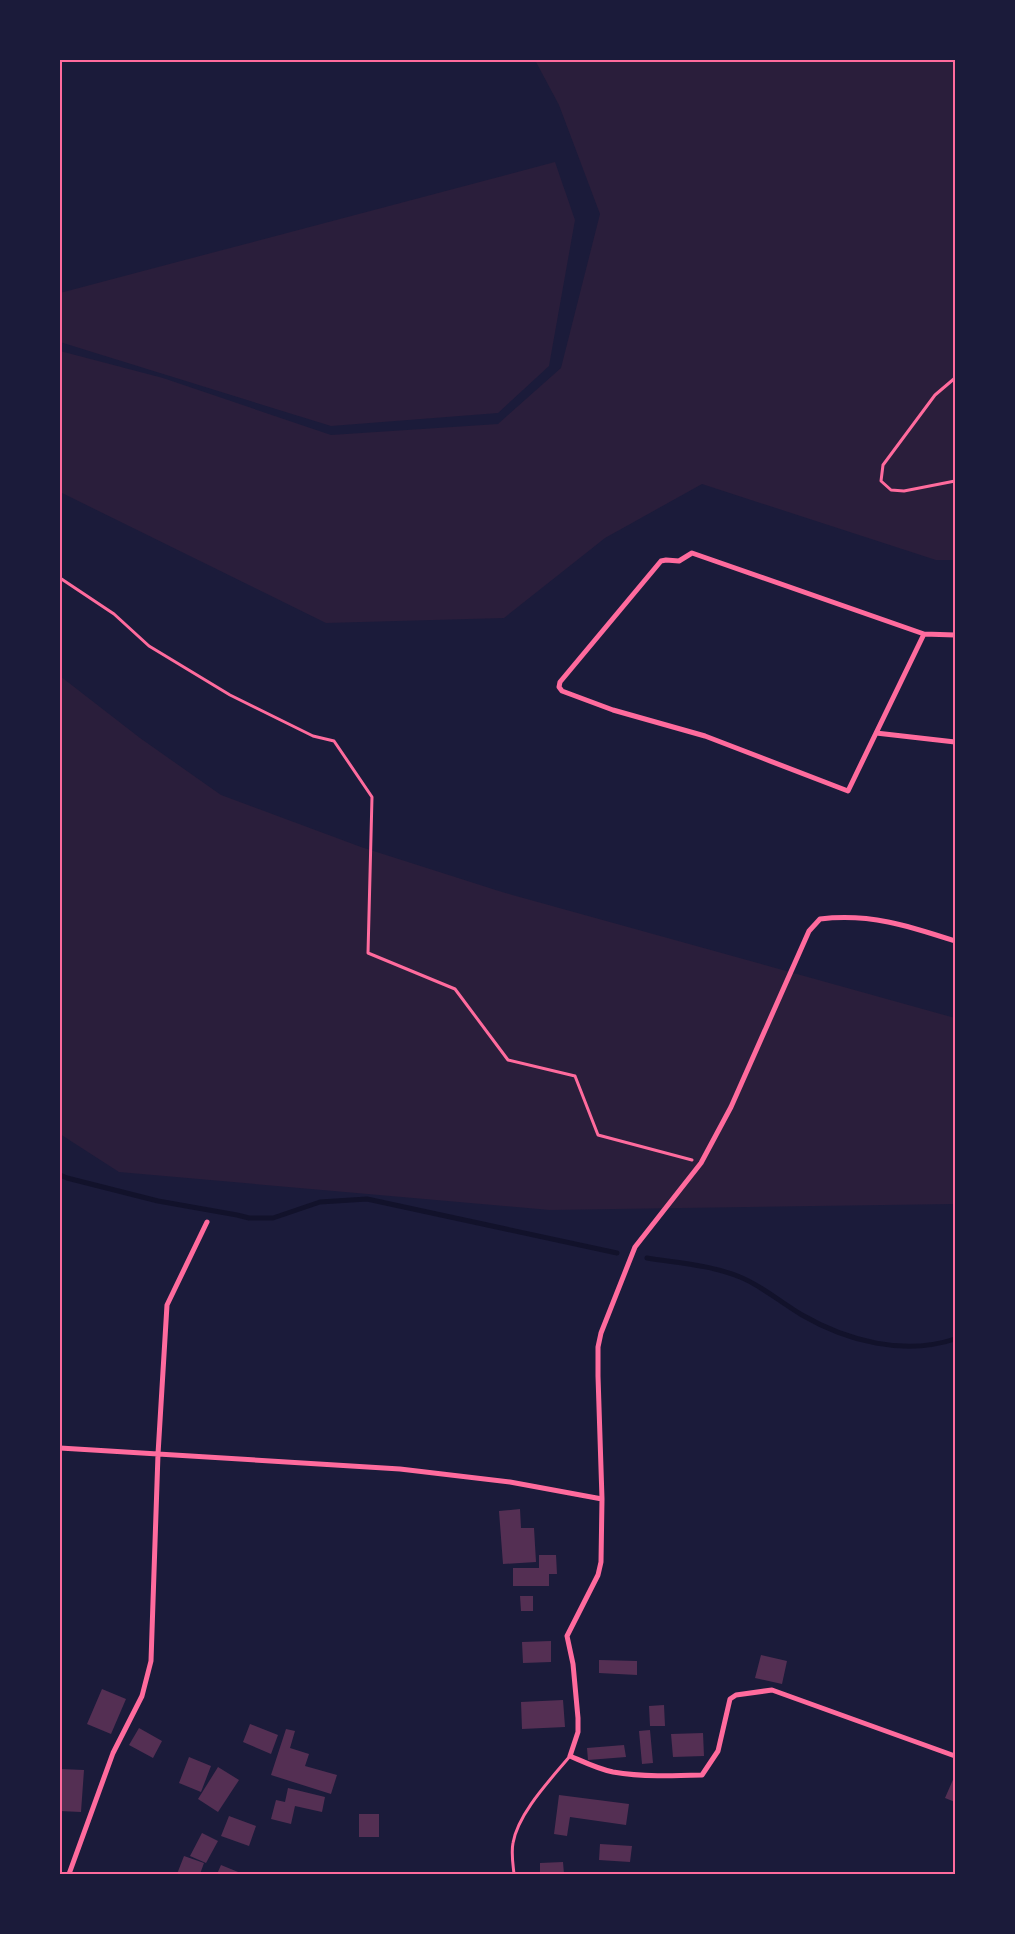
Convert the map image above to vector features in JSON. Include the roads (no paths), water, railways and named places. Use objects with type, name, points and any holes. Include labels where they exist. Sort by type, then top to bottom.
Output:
[{"type":"street","points":[[924,634],[848,791],[705,736],[613,710],[562,691],[559,688],[560,682],[660,561],[679,562],[692,553],[924,634],[955,635]]},
{"type":"street","points":[[876,733],[955,742]]},
{"type":"street","points":[[955,941],[879,919],[840,917],[820,919],[809,931],[731,1107],[701,1163],[635,1247],[601,1333],[598,1347],[598,1376],[602,1562],[598,1575],[567,1636],[573,1664],[578,1718],[578,1732],[570,1756],[613,1772],[665,1777],[702,1775],[718,1751],[730,1699],[736,1695],[772,1690],[955,1756]]},
{"type":"street","points":[[69,1874],[113,1753],[142,1696],[151,1661],[158,1454],[167,1305],[207,1222]]},
{"type":"street","points":[[60,1448],[400,1470],[510,1482],[602,1499]]},
{"type":"lane","points":[[514,1874],[513,1840],[522,1821],[534,1798],[570,1756]]},
{"type":"waterway","points":[[60,1175],[158,1201],[249,1218],[273,1218],[320,1202],[367,1199],[617,1253]]},
{"type":"waterway","points":[[647,1258],[706,1267],[740,1277],[755,1284],[802,1315],[857,1339],[896,1346],[936,1344],[955,1339]]}]
